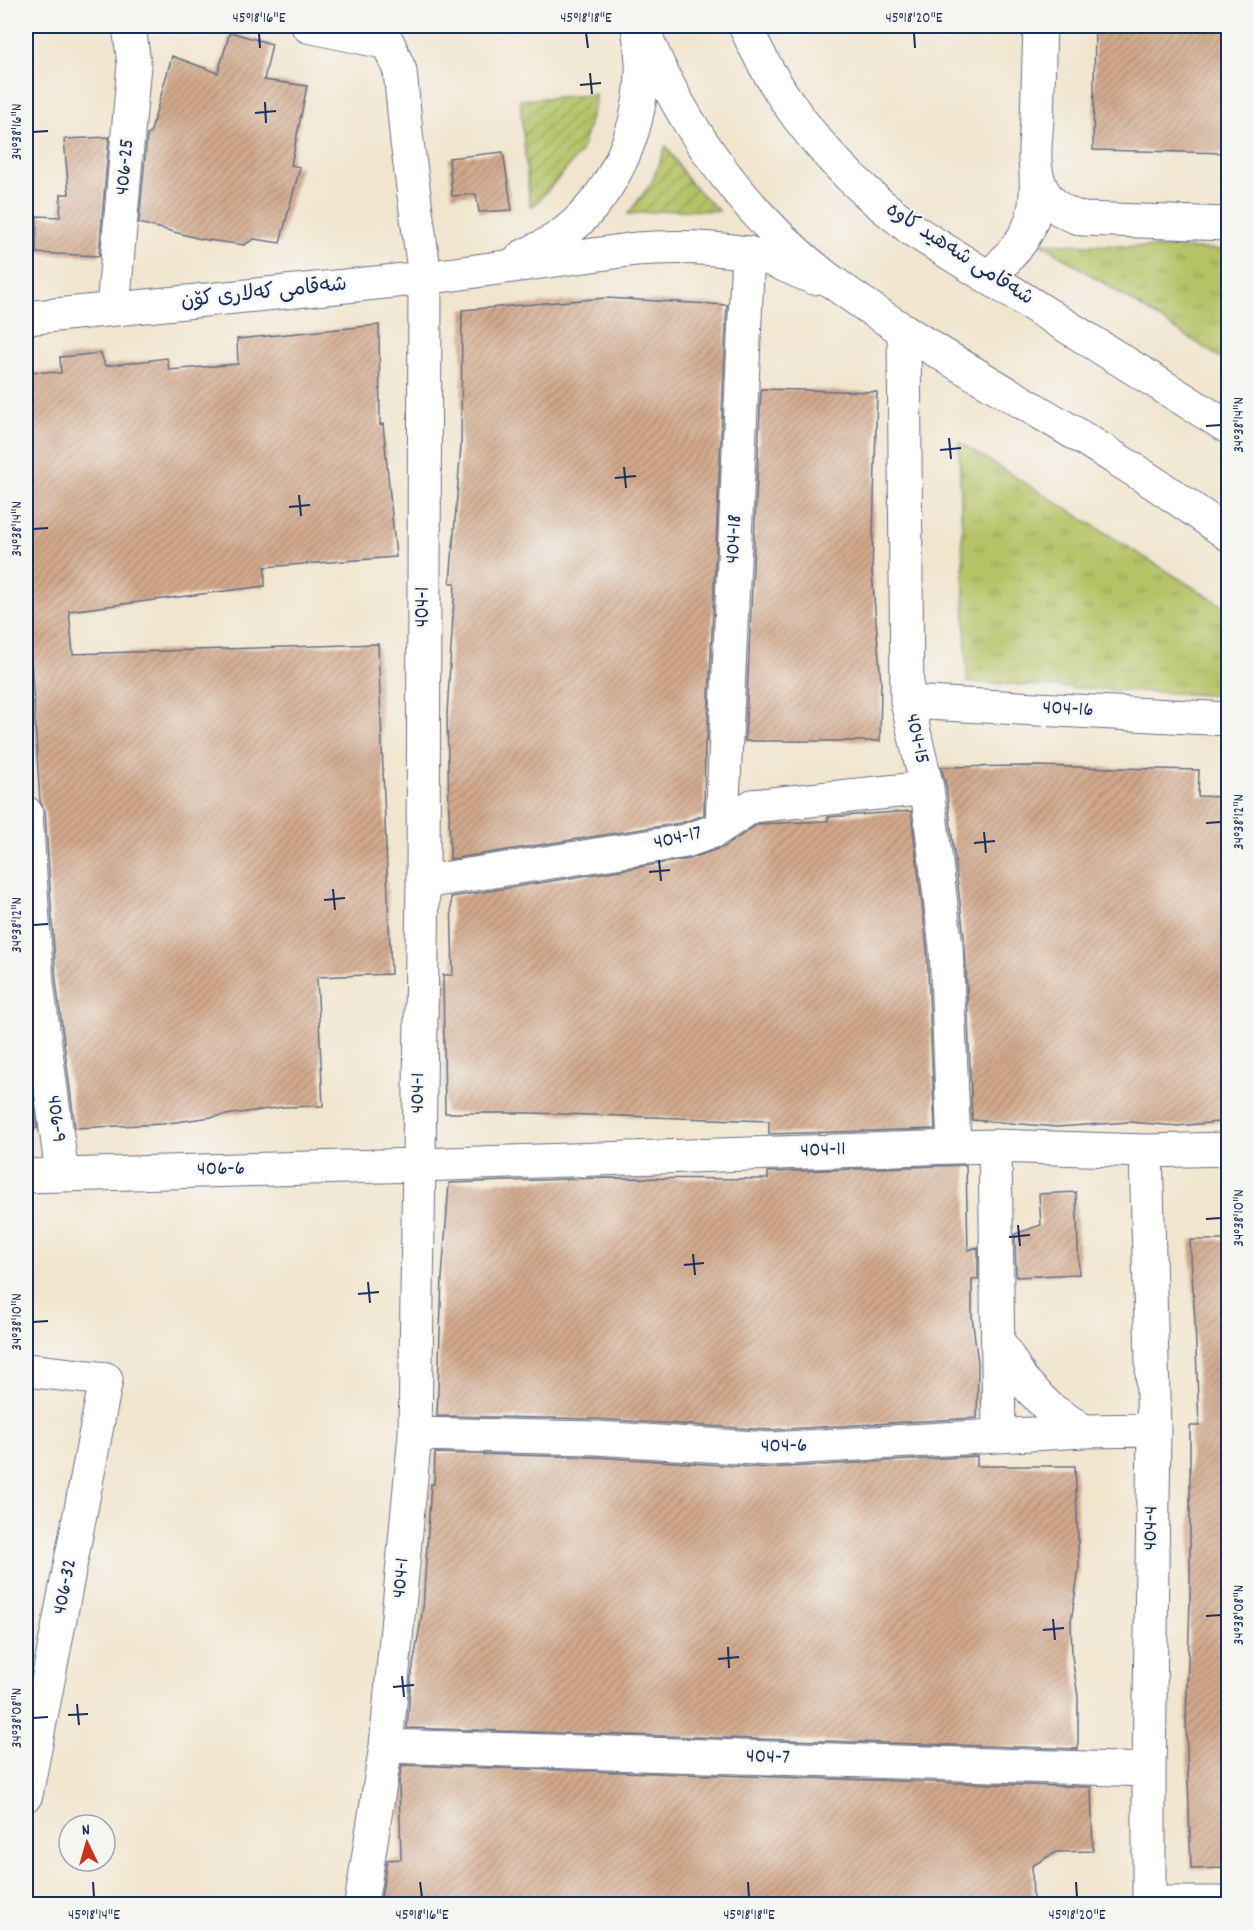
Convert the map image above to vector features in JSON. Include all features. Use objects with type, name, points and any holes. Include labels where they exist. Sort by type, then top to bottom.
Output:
[{"type":"street","name":"406-25","points":[[113,309],[134,64],[129,26]]},
{"type":"street","points":[[308,26],[388,34]]},
{"type":"street","points":[[501,267],[558,238],[592,205],[616,170],[634,129],[639,107],[643,70],[640,26]]},
{"type":"street","points":[[640,26],[675,98],[699,135],[745,199],[806,260],[841,289],[904,330],[1124,463],[1228,534]]},
{"type":"street","name":"شەقامی شەهید کاوە","points":[[745,26],[780,92],[808,132],[873,198],[911,229],[1228,427]]},
{"type":"street","points":[[990,277],[1021,242],[1032,223],[1037,199],[1040,26]]},
{"type":"street","name":"404-1","points":[[361,1905],[386,1746],[415,1434],[423,882],[425,278],[406,142],[400,71],[388,34]]},
{"type":"street","points":[[1036,170],[1047,198],[1056,208],[1076,217],[1097,220],[1228,224]]},
{"type":"street","name":"شەقامی کەلاری کۆن","points":[[26,318],[425,278],[636,249],[668,247],[748,253],[772,260],[841,289]]},
{"type":"street","name":"404-18","points":[[722,824],[748,253]]},
{"type":"street","name":"404-15","points":[[904,330],[907,702],[927,789],[946,947],[954,1147]]},
{"type":"street","name":"404-16","points":[[907,702],[1228,719]]},
{"type":"street","name":"404-17","points":[[423,882],[687,841],[714,831],[752,806],[927,789]]},
{"type":"street","name":"406-9","points":[[26,813],[37,983],[62,1174]]},
{"type":"street","points":[[994,1146],[999,1436]]},
{"type":"street","name":"404-11","points":[[418,1165],[994,1146],[1146,1151],[1228,1149]]},
{"type":"street","name":"404-4","points":[[1146,1151],[1154,1430],[1149,1904]]},
{"type":"street","name":"406-6","points":[[26,1176],[418,1165]]},
{"type":"street","points":[[997,1340],[1022,1380],[1049,1408],[1084,1431]]},
{"type":"street","name":"406-32","points":[[26,1370],[106,1379],[26,1795]]},
{"type":"street","name":"404-6","points":[[415,1434],[596,1438],[770,1449],[1084,1431],[1154,1430]]},
{"type":"street","name":"404-7","points":[[386,1746],[1149,1770]]},
{"type":"street","points":[[1149,1904],[1228,1903]]},
{"type":"green space","points":[[595,94],[595,103],[581,152],[537,203],[530,207],[520,100]]},
{"type":"green space","points":[[666,146],[690,183],[719,211],[675,210],[628,214],[652,182]]},
{"type":"green space","points":[[1041,243],[1228,250],[1228,363]]},
{"type":"green space","points":[[959,442],[1228,609],[1228,696],[967,682]]},
{"type":"building","points":[[1095,26],[1228,26],[1228,153],[1093,150]]},
{"type":"building","points":[[230,32],[272,44],[264,80],[307,86],[291,165],[300,167],[280,243],[254,239],[244,245],[201,239],[139,223],[147,135],[150,134],[172,56],[218,73]]},
{"type":"building","points":[[109,137],[99,256],[36,253],[37,216],[60,217],[61,194],[69,194],[64,139]]},
{"type":"building","points":[[503,152],[512,210],[479,212],[476,194],[452,196],[449,158]]},
{"type":"building","points":[[606,298],[727,305],[707,741],[705,741],[704,815],[681,823],[450,859],[447,714],[455,583],[450,583],[461,446],[462,310]]},
{"type":"building","points":[[379,325],[380,425],[383,424],[396,557],[265,567],[265,586],[69,611],[73,654],[378,644],[391,974],[317,977],[323,1106],[283,1107],[162,1124],[75,1128],[56,981],[45,812],[40,801],[26,581],[26,371],[61,373],[60,357],[101,353],[105,366],[167,358],[169,370],[238,364],[237,339]]},
{"type":"building","points":[[761,389],[877,392],[872,572],[881,683],[880,741],[745,741]]},
{"type":"building","points":[[1033,766],[1199,770],[1198,796],[1228,797],[1228,1121],[1178,1126],[1129,1122],[1057,1127],[972,1120],[965,945],[946,786],[941,767]]},
{"type":"building","points":[[911,811],[927,948],[935,1129],[769,1134],[769,1121],[532,1113],[445,1113],[443,975],[453,975],[451,897],[689,859],[724,847],[758,824],[828,821],[828,817]]},
{"type":"building","points":[[26,1040],[37,1128],[26,1129]]},
{"type":"building","points":[[966,1165],[968,1250],[978,1247],[978,1279],[972,1279],[972,1316],[978,1363],[977,1418],[770,1430],[597,1419],[437,1416],[442,1278],[449,1183],[598,1178],[768,1179],[768,1172]]},
{"type":"building","points":[[1076,1192],[1079,1274],[1016,1277],[1015,1234],[1041,1225],[1039,1194]]},
{"type":"building","points":[[1190,1240],[1228,1240],[1228,1868],[1191,1869],[1186,1721],[1190,1600],[1190,1426],[1199,1426]]},
{"type":"building","points":[[435,1453],[595,1457],[769,1468],[977,1456],[977,1466],[1075,1466],[1079,1568],[1071,1622],[1072,1656],[1078,1697],[1078,1749],[407,1728],[411,1678],[423,1608]]},
{"type":"building","points":[[402,1765],[1091,1787],[1093,1851],[1056,1852],[1032,1866],[1033,1905],[674,1905],[674,1900],[594,1903],[594,1905],[380,1905],[387,1860],[401,1859],[399,1782]]}]
